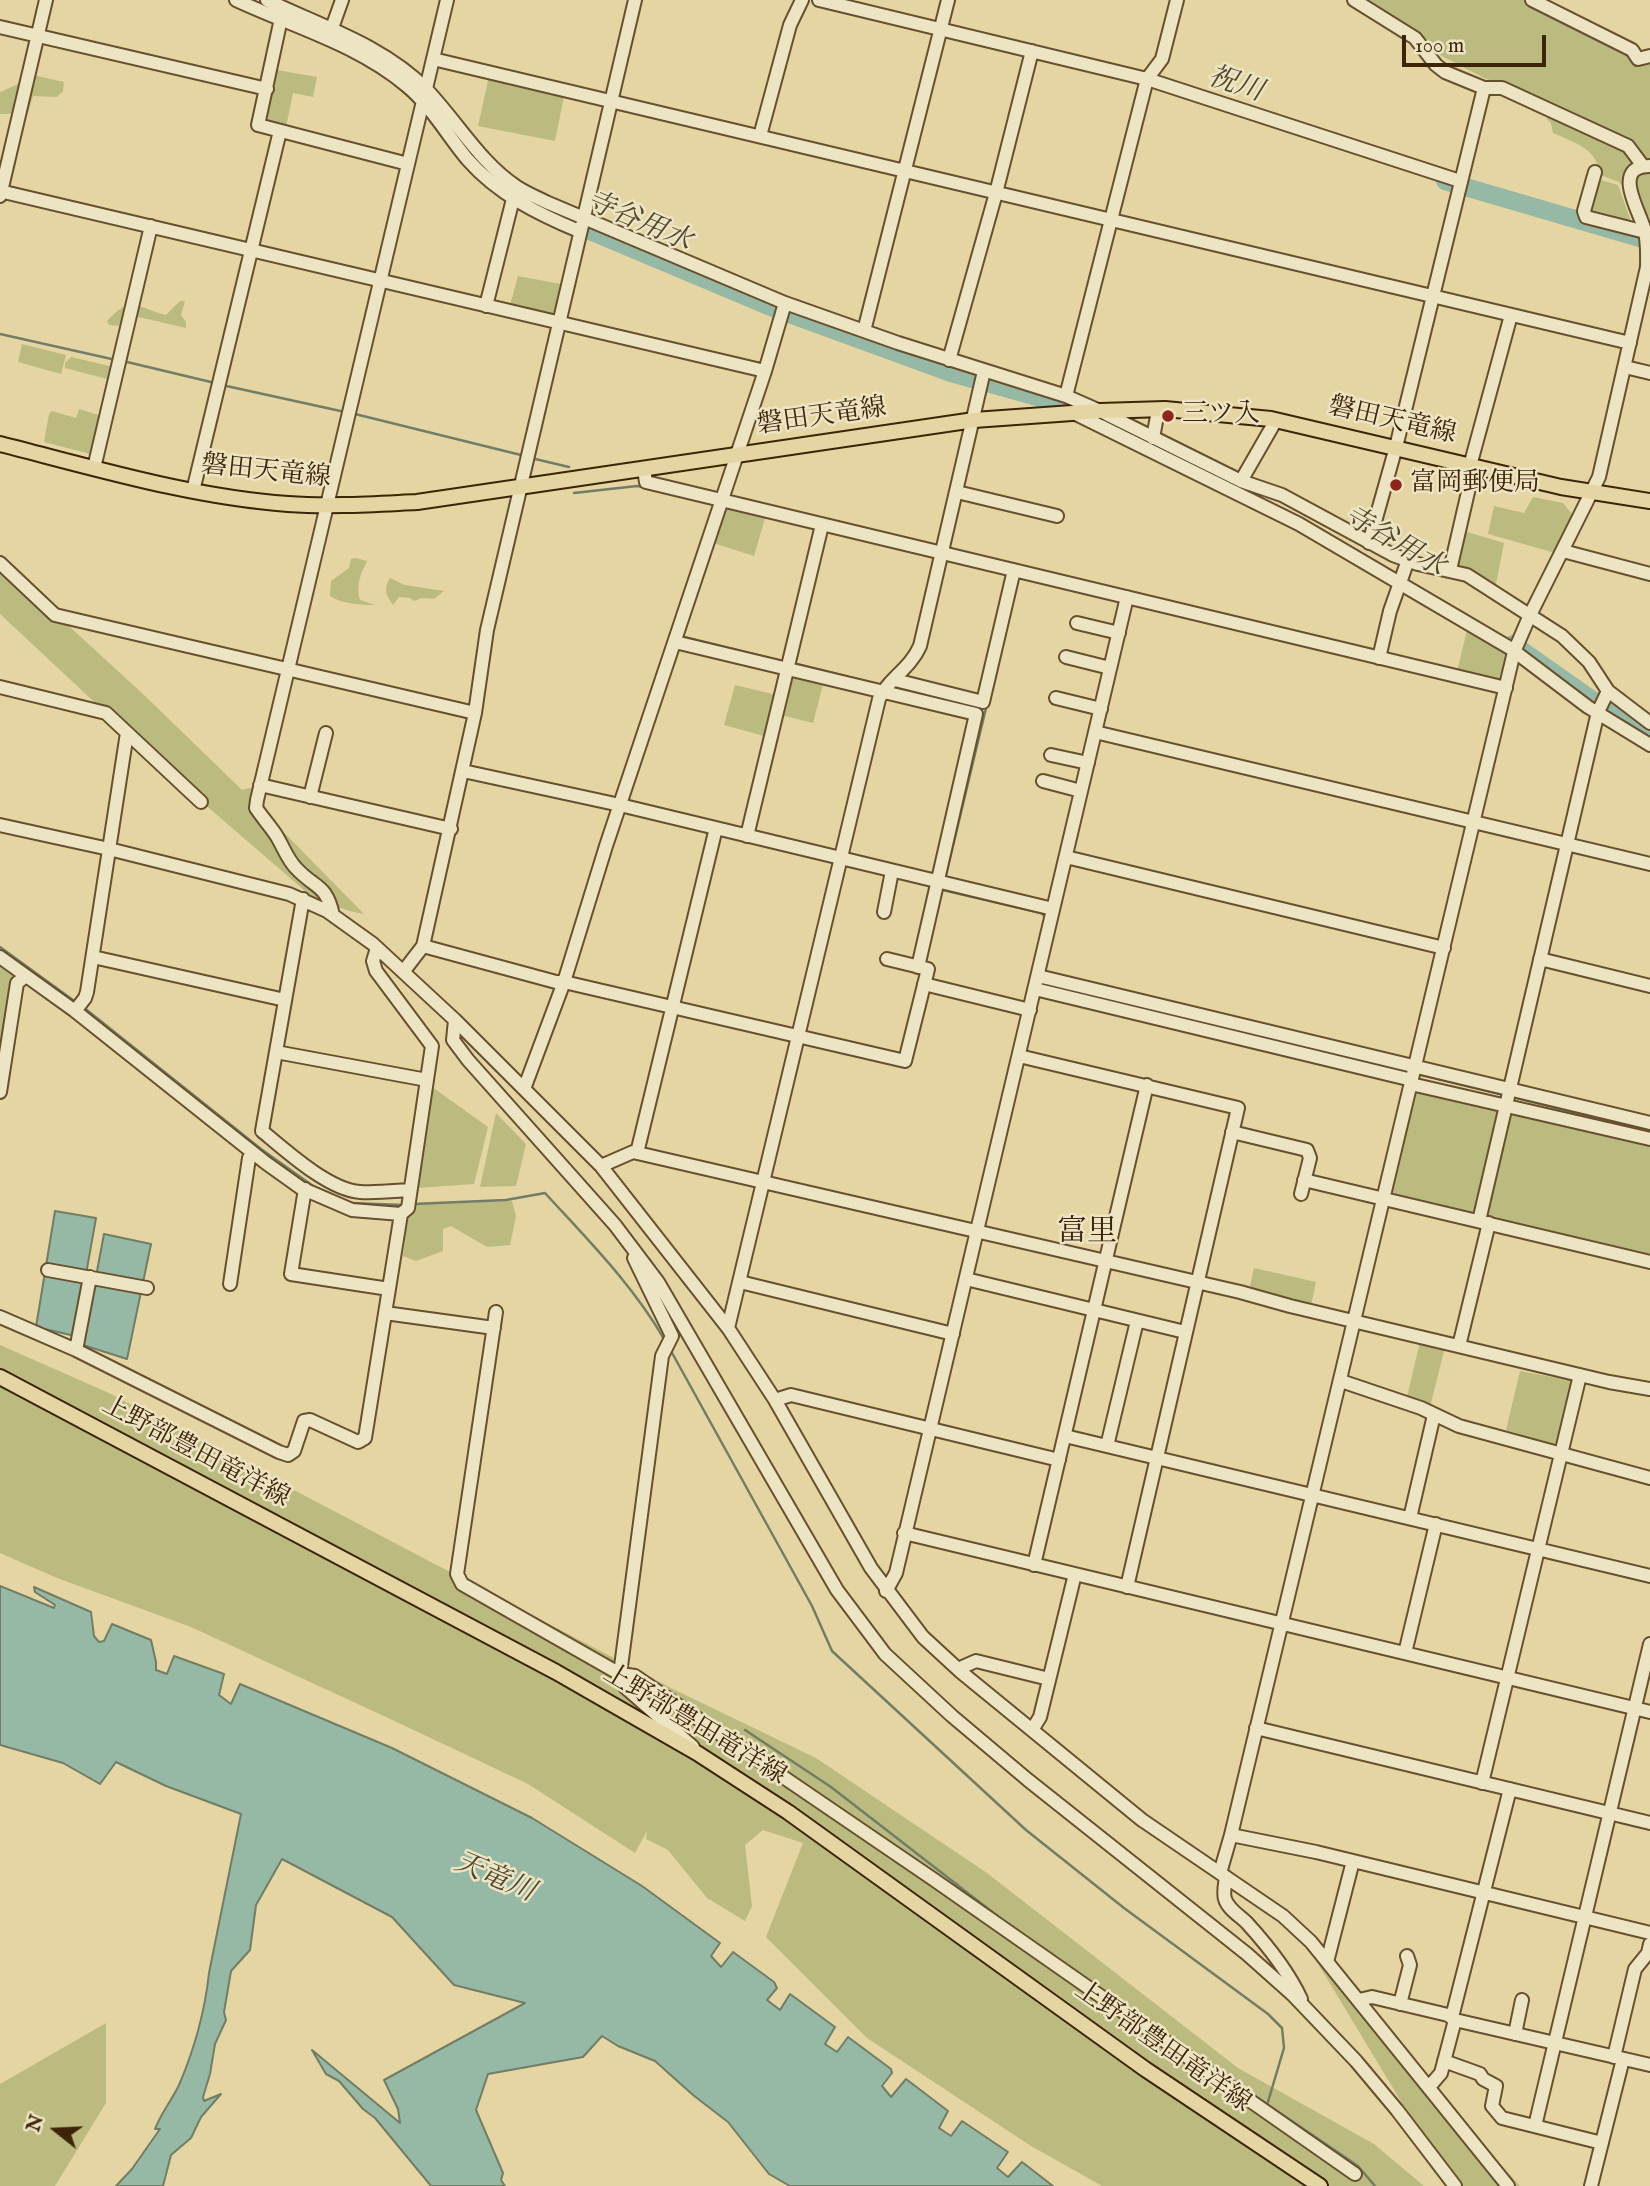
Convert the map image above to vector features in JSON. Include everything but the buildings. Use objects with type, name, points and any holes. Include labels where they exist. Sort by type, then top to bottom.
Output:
[{"type":"main road","name":"磐田天竜線","points":[[0,444],[193,491],[281,503],[328,506],[417,502],[974,420],[1165,409],[1276,420],[1592,493],[1650,501]]},
{"type":"main road","name":"上野部豊田竜洋線","points":[[0,1377],[556,1672],[697,1753],[788,1812],[1145,2069],[1320,2186]]},
{"type":"street","points":[[46,0],[0,193],[250,249],[765,371]]},
{"type":"street","points":[[236,0],[283,9],[344,32],[405,71],[488,160],[514,192],[548,218],[579,231]]},
{"type":"street","points":[[267,0],[424,94]]},
{"type":"street","points":[[332,28],[342,0]]},
{"type":"street","points":[[333,915],[330,898],[322,888],[297,869],[256,807],[447,0]]},
{"type":"street","points":[[404,972],[423,946],[451,829],[475,713],[487,630],[635,0]]},
{"type":"street","points":[[761,136],[790,25],[802,0]]},
{"type":"street","points":[[819,0],[1147,79],[1459,185]]},
{"type":"street","points":[[864,331],[948,0]]},
{"type":"street","points":[[1066,396],[1147,79],[1163,59],[1177,0]]},
{"type":"street","points":[[1304,2005],[1293,1982],[1274,1955],[1225,1899],[1223,1875],[1514,652],[1599,477],[1646,277],[1647,240],[1629,188],[1632,173],[1647,166],[1628,146],[1502,88],[1483,88],[1445,72],[1436,65],[1415,38],[1354,0]]},
{"type":"street","points":[[1532,0],[1632,50],[1638,58],[1650,56]]},
{"type":"street","points":[[283,9],[258,125],[408,164]]},
{"type":"street","points":[[0,26],[267,89]]},
{"type":"street","points":[[949,360],[1032,51]]},
{"type":"street","points":[[433,59],[1630,343]]},
{"type":"street","points":[[1369,543],[1396,447],[1483,88]]},
{"type":"street","points":[[193,491],[279,131]]},
{"type":"street","points":[[1595,172],[1584,211],[1586,217],[1647,240]]},
{"type":"street","points":[[514,192],[583,217],[785,303],[949,360],[1066,396],[1241,481],[1282,495],[1369,543],[1408,561],[1467,575],[1562,636],[1582,655],[1602,703],[1650,745]]},
{"type":"street","points":[[486,306],[514,192]]},
{"type":"street","points":[[94,468],[151,226]]},
{"type":"street","points":[[524,1088],[564,982],[785,303]]},
{"type":"street","points":[[1450,570],[1472,466],[1511,315]]},
{"type":"street","points":[[1625,367],[1650,373]]},
{"type":"street","points":[[728,1328],[765,1181],[839,859],[883,691],[915,658],[920,646],[985,371]]},
{"type":"street","points":[[1153,438],[1157,416],[1165,409]]},
{"type":"street","points":[[1074,413],[1299,524],[1514,652],[1588,707],[1602,703],[1650,723]]},
{"type":"street","points":[[1241,481],[1276,420]]},
{"type":"street","points":[[644,470],[646,482],[1506,688]]},
{"type":"street","points":[[957,492],[1057,516]]},
{"type":"street","points":[[747,836],[822,524]]},
{"type":"street","points":[[1563,551],[1650,574]]},
{"type":"street","points":[[1380,658],[1390,611],[1408,561]]},
{"type":"street","points":[[0,563],[55,615],[475,713]]},
{"type":"street","points":[[895,680],[983,702],[1014,570]]},
{"type":"street","points":[[886,1591],[896,1573],[1127,597]]},
{"type":"street","points":[[1077,623],[1119,633]]},
{"type":"street","points":[[676,642],[976,713],[918,967]]},
{"type":"street","points":[[1066,657],[1110,668]]},
{"type":"street","points":[[0,687],[106,713],[201,802]]},
{"type":"street","points":[[1056,698],[1101,709]]},
{"type":"street","points":[[1459,1346],[1508,1097],[1602,703]]},
{"type":"street","points":[[1095,732],[1650,864]]},
{"type":"street","points":[[75,1012],[85,998],[93,957],[127,733]]},
{"type":"street","points":[[310,797],[326,733]]},
{"type":"street","points":[[1051,755],[1088,763]]},
{"type":"street","points":[[463,771],[620,805],[1054,909]]},
{"type":"street","points":[[1043,781],[1082,791]]},
{"type":"street","points":[[260,785],[451,829]]},
{"type":"street","points":[[0,825],[250,883],[303,900],[333,915],[404,972],[601,1166],[728,1328],[775,1400],[871,1569],[923,1637],[1142,1821],[1283,1916],[1311,1942],[1508,2186]]},
{"type":"street","points":[[638,1153],[716,828]]},
{"type":"street","points":[[1066,858],[1444,948]]},
{"type":"street","points":[[884,912],[892,871]]},
{"type":"street","points":[[303,900],[262,1131],[299,1163],[340,1186],[358,1192],[410,1190]]},
{"type":"street","points":[[423,946],[556,982],[905,1061],[928,969],[887,959]]},
{"type":"street","points":[[0,1317],[76,1350],[288,1455],[294,1451],[304,1421],[310,1420],[358,1442],[365,1438],[401,1214],[408,1208],[432,1045],[376,971],[373,961],[377,948]]},
{"type":"street","points":[[0,957],[75,1012],[253,1153],[305,1189],[352,1210],[401,1214]]},
{"type":"street","points":[[93,957],[285,1000]]},
{"type":"street","points":[[1540,959],[1650,986]]},
{"type":"street","points":[[0,1092],[17,983],[26,976]]},
{"type":"street","points":[[1038,976],[1416,1067],[1650,1139]]},
{"type":"street","points":[[925,984],[1030,1010]]},
{"type":"street","points":[[1035,989],[1412,1082],[1650,1123]]},
{"type":"street","points":[[455,1020],[453,1040],[468,1060],[615,1225],[659,1282],[837,1590],[886,1654],[952,1716],[1247,1954],[1304,2005],[1397,2110],[1455,2186]]},
{"type":"street","points":[[276,1052],[427,1080]]},
{"type":"street","points":[[1019,1056],[1238,1108],[1127,1587]]},
{"type":"street","points":[[1034,1564],[1147,1085]]},
{"type":"street","points":[[1232,1132],[1307,1150],[1310,1158],[1300,1194]]},
{"type":"street","points":[[601,1166],[633,1152],[638,1153],[978,1231],[1580,1376],[1650,1389]]},
{"type":"street","points":[[230,1284],[249,1158],[253,1153]]},
{"type":"street","points":[[1304,1180],[1650,1262]]},
{"type":"street","points":[[305,1189],[291,1274],[389,1289]]},
{"type":"street","points":[[632,1248],[647,1288],[672,1336],[662,1356],[620,1674],[625,1687],[687,1740],[697,1753]]},
{"type":"street","points":[[48,1270],[147,1288]]},
{"type":"street","points":[[76,1350],[90,1277]]},
{"type":"street","points":[[966,1279],[1185,1332]]},
{"type":"street","points":[[740,1282],[953,1334]]},
{"type":"street","points":[[496,1312],[457,1574],[461,1584],[620,1674],[635,1676],[933,1878],[1355,2174]]},
{"type":"street","points":[[385,1313],[494,1328]]},
{"type":"street","points":[[1107,1446],[1137,1321]]},
{"type":"street","points":[[1482,1783],[1580,1376]]},
{"type":"street","points":[[1341,1381],[1459,1426],[1650,1478]]},
{"type":"street","points":[[775,1400],[791,1395],[1059,1460]]},
{"type":"street","points":[[1409,1518],[1434,1415]]},
{"type":"street","points":[[1065,1436],[1650,1576]]},
{"type":"street","points":[[1405,1653],[1436,1524]]},
{"type":"street","points":[[904,1533],[1650,1712]]},
{"type":"street","points":[[1032,1730],[1040,1717],[1075,1574]]},
{"type":"street","points":[[1535,2126],[1650,1644]]},
{"type":"street","points":[[958,1669],[976,1661],[1049,1679]]},
{"type":"street","points":[[1256,1728],[1650,1823]]},
{"type":"street","points":[[1429,2087],[1441,2073],[1510,1789]]},
{"type":"street","points":[[1231,1835],[1353,1861],[1650,1933]]},
{"type":"street","points":[[1327,1962],[1353,1861]]},
{"type":"street","points":[[1591,2186],[1602,2143],[1635,1969],[1650,1944]]},
{"type":"street","points":[[1400,2004],[1410,1965],[1406,1956]]},
{"type":"street","points":[[1359,2000],[1372,1997],[1453,2019],[1650,2065]]},
{"type":"street","points":[[1515,2034],[1522,2000]]},
{"type":"street","points":[[1444,2061],[1480,2074],[1483,2079],[1496,2086],[1492,2106],[1502,2118],[1602,2143]]},
{"type":"green space","points":[[1357,0],[1531,0],[1650,56],[1650,218],[1619,182],[1600,175],[1590,152],[1553,133],[1548,115],[1521,91],[1484,78],[1423,46]]},
{"type":"green space","points":[[271,69],[317,77],[313,97],[293,93],[285,132],[258,125]]},
{"type":"green space","points":[[37,76],[64,82],[63,91],[57,97],[33,96],[28,113],[0,114],[0,92]]},
{"type":"green space","points":[[489,76],[565,91],[555,141],[478,126]]},
{"type":"green space","points":[[1597,179],[1618,185],[1632,224],[1584,211]]},
{"type":"green space","points":[[518,276],[566,285],[557,323],[508,312]]},
{"type":"green space","points":[[180,301],[185,301],[181,315],[186,322],[186,328],[130,315],[120,326],[109,325],[107,321],[122,308],[134,305],[166,315]]},
{"type":"green space","points":[[22,344],[66,355],[61,374],[18,362]]},
{"type":"green space","points":[[71,357],[114,367],[111,380],[65,368],[65,363]]},
{"type":"green space","points":[[79,409],[102,416],[94,455],[44,442],[49,414],[52,411],[76,418]]},
{"type":"green space","points":[[1533,497],[1563,503],[1576,519],[1559,554],[1488,534],[1494,506],[1524,513]]},
{"type":"green space","points":[[723,503],[766,515],[754,556],[710,542]]},
{"type":"green space","points":[[1464,531],[1504,543],[1495,589],[1454,565]]},
{"type":"green space","points":[[351,559],[367,561],[358,585],[360,600],[375,605],[346,602],[330,596],[331,581],[349,568]]},
{"type":"green space","points":[[0,563],[142,693],[242,790],[260,785],[256,804],[364,914],[312,897],[195,796],[0,614]]},
{"type":"green space","points":[[390,578],[405,585],[444,591],[434,599],[422,598],[414,601],[399,597],[393,605],[386,592]]},
{"type":"green space","points":[[1467,630],[1507,654],[1502,687],[1456,676]]},
{"type":"green space","points":[[788,668],[825,677],[813,723],[777,714],[771,738],[724,725],[735,685],[781,696]]},
{"type":"green space","points":[[0,961],[12,969],[14,976],[0,1067]]},
{"type":"green space","points":[[1411,1084],[1650,1139],[1650,1262],[1384,1198]]},
{"type":"green space","points":[[432,1087],[488,1127],[474,1184],[416,1188]]},
{"type":"green space","points":[[496,1113],[526,1144],[516,1186],[480,1187]]},
{"type":"green space","points":[[512,1201],[516,1216],[510,1245],[487,1247],[451,1226],[443,1229],[443,1251],[416,1261],[403,1256],[408,1218],[417,1204]]},
{"type":"green space","points":[[1254,1268],[1316,1282],[1310,1311],[1248,1295]]},
{"type":"green space","points":[[1421,1337],[1446,1343],[1430,1407],[1407,1397]]},
{"type":"green space","points":[[0,1345],[109,1393],[671,1688],[816,1758],[987,1873],[1238,2068],[1374,2144],[1424,2186],[1102,2186],[1031,2146],[867,2038],[766,1937],[803,1843],[763,1830],[745,1845],[752,1906],[745,1921],[707,1898],[668,1850],[646,1839],[647,1831],[635,1853],[528,1784],[401,1724],[191,1627],[57,1578],[0,1553]]},
{"type":"green space","points":[[1520,1371],[1579,1382],[1562,1448],[1506,1430]]},
{"type":"green space","points":[[1314,1957],[1520,2186],[1452,2186]]},
{"type":"green space","points":[[106,2023],[106,2103],[55,2186],[0,2186],[0,2084]]},
{"type":"water","points":[[55,1211],[96,1218],[75,1336],[36,1327]]},
{"type":"water","points":[[104,1234],[151,1244],[127,1359],[83,1345]]},
{"type":"water","name":"天竜川","points":[[0,1586],[54,1608],[55,1605],[35,1592],[34,1587],[91,1612],[94,1636],[99,1642],[104,1641],[112,1624],[151,1640],[156,1670],[167,1674],[174,1656],[224,1674],[219,1695],[231,1704],[240,1684],[392,1748],[532,1818],[642,1886],[720,1943],[711,1956],[721,1967],[733,1952],[774,1982],[777,1988],[767,2000],[780,2010],[790,1994],[835,2027],[825,2044],[837,2052],[848,2037],[891,2069],[892,2073],[882,2086],[891,2097],[906,2079],[948,2111],[939,2128],[951,2136],[962,2121],[1008,2152],[997,2168],[1008,2177],[1022,2162],[1053,2186],[790,2186],[769,2174],[728,2122],[655,2061],[618,2046],[602,2036],[583,2057],[488,2074],[476,2110],[503,2173],[501,2180],[505,2186],[431,2186],[375,2118],[363,2109],[339,2081],[326,2074],[312,2050],[400,2123],[398,2109],[384,2080],[525,2003],[454,1985],[392,1917],[282,1859],[256,1905],[250,1950],[231,1971],[224,2012],[226,2020],[215,2044],[204,2101],[221,2094],[201,2117],[191,2138],[171,2155],[163,2186],[116,2186],[132,2169],[160,2129],[155,2129],[179,2085],[189,2058],[205,2001],[241,1814],[166,1786],[116,1762],[100,1784],[63,1763],[0,1745]]},
{"type":"waterway","name":"寺谷用水","points":[[446,122],[485,169],[508,188]]},
{"type":"waterway","name":"祝川","points":[[1445,181],[1650,241]]},
{"type":"waterway","name":"寺谷用水","points":[[566,221],[773,308],[951,373],[1059,403]]},
{"type":"waterway","points":[[0,334],[116,360]]},
{"type":"waterway","points":[[123,361],[215,383]]},
{"type":"waterway","points":[[222,385],[345,412]]},
{"type":"waterway","points":[[351,413],[525,456]]},
{"type":"waterway","points":[[531,458],[569,467]]},
{"type":"waterway","points":[[574,493],[644,487]]},
{"type":"waterway","points":[[680,636],[786,662]]},
{"type":"waterway","name":"寺谷用水","points":[[1513,644],[1594,701],[1650,735]]},
{"type":"waterway","points":[[793,663],[881,685]]},
{"type":"waterway","points":[[891,687],[926,694]]},
{"type":"waterway","points":[[945,879],[986,708],[984,706]]},
{"type":"waterway","points":[[944,886],[943,890],[1041,913],[1047,918]]},
{"type":"waterway","points":[[0,947],[77,1003]]},
{"type":"waterway","points":[[1071,991],[1381,1065]]},
{"type":"waterway","points":[[83,1007],[261,1149],[313,1186],[331,1194]]},
{"type":"waterway","points":[[1418,1074],[1504,1095]]},
{"type":"waterway","points":[[1513,1097],[1650,1132]]},
{"type":"waterway","points":[[413,1204],[506,1200],[545,1193],[624,1281],[664,1339]]},
{"type":"waterway","points":[[350,1203],[403,1205]]},
{"type":"waterway","points":[[671,1351],[812,1606],[832,1651],[1026,1830],[1124,1908],[1268,2014],[1282,2028],[1284,2048],[1267,2105]]},
{"type":"waterway","points":[[745,1730],[831,1787],[1000,1918]]},
{"type":"waterway","points":[[1043,1948],[1083,1977]]},
{"type":"waterway","points":[[1246,2090],[1358,2166],[1375,2186]]},
{"type":"place","name":"三ツ入","points":[[1168,416]]},
{"type":"place","name":"富岡郵便局","points":[[1396,485]]},
{"type":"district","name":"富里","points":[[1087,1234]]}]
